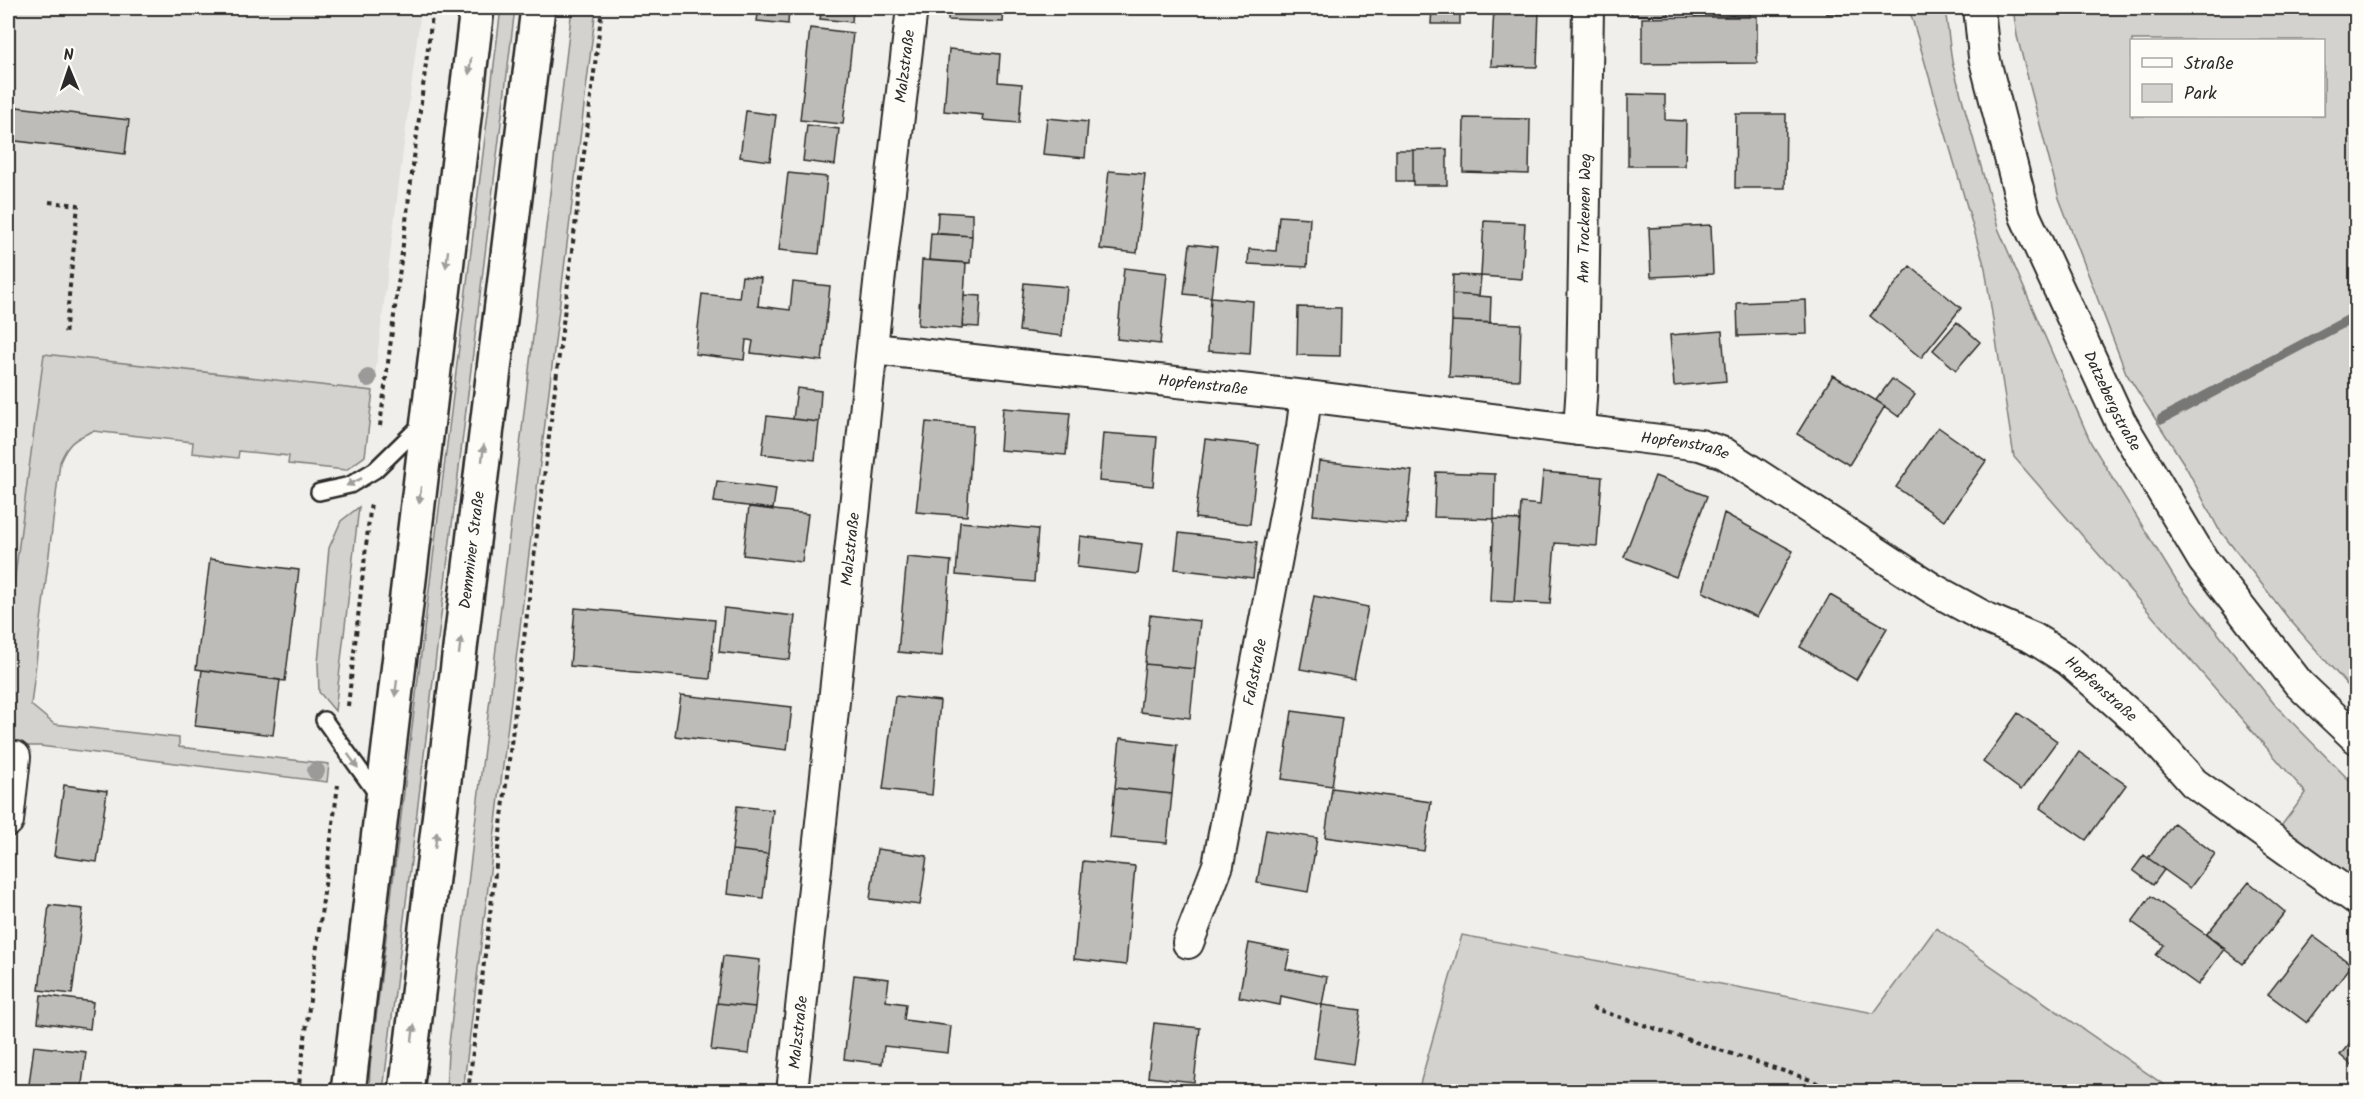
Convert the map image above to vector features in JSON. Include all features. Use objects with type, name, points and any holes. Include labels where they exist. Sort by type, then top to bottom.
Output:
[{"type":"main road","points":[[348,1092],[477,8]]},
{"type":"main road","name":"Demminer Straße","points":[[406,1092],[538,8]]},
{"type":"street","name":"Malzstraße","points":[[792,1092],[912,8]]},
{"type":"street","name":"Am Trockenen Weg","points":[[1579,430],[1582,384],[1588,8]]},
{"type":"street","name":"Datzebergstraße","points":[[1979,8],[1984,57],[2025,216],[2120,421],[2203,560],[2299,684],[2356,738]]},
{"type":"street","name":"Hopfenstraße","points":[[873,349],[1306,396],[1700,445],[1724,453],[1934,589],[1986,618],[2033,638],[2068,660],[2144,727],[2194,783],[2356,899]]},
{"type":"street","name":"Faßstraße","points":[[1188,943],[1218,865],[1306,396]]},
{"type":"street","points":[[8,815],[15,757]]},
{"type":"lane","points":[[319,492],[350,485],[375,470],[429,417]]},
{"type":"lane","points":[[324,720],[382,802]]},
{"type":"path","points":[[298,1092],[343,747],[433,8]]},
{"type":"path","points":[[468,1092],[602,8]]},
{"type":"path","points":[[49,202],[78,205],[64,336]]},
{"type":"path","points":[[1592,1008],[1811,1080],[1834,1092]]},
{"type":"shaded area","points":[[8,8],[421,8],[373,391],[44,354],[8,629]]},
{"type":"green space","points":[[501,8],[515,8],[383,1091],[369,1091],[370,1067]]},
{"type":"green space","points":[[572,8],[596,8],[463,1091],[446,1091],[448,1052]]},
{"type":"green space","points":[[1909,8],[1945,8],[1952,62],[1998,228],[2091,443],[2177,582],[2276,706],[2356,787],[2356,880],[2281,826],[2306,793],[2014,457],[1985,268]]},
{"type":"green space","points":[[2013,8],[2356,8],[2356,695],[2289,619],[2218,528],[2186,467],[2126,373],[2059,198],[2017,36]]},
{"type":"green space","points":[[44,354],[373,391],[365,456],[346,470],[288,464],[289,456],[239,451],[238,458],[192,453],[193,442],[93,431],[72,442],[60,462],[31,705],[54,724],[179,738],[179,747],[329,764],[327,782],[40,746],[18,746],[8,750],[8,629]]},
{"type":"green space","points":[[359,507],[335,711],[319,692],[318,663],[329,548],[341,521]]},
{"type":"green space","points":[[1936,928],[2170,1089],[2168,1092],[1418,1091],[1462,935],[1874,1013]]},
{"type":"building","points":[[759,8],[789,8],[788,24],[757,21]]},
{"type":"building","points":[[822,8],[853,8],[852,22],[820,19]]},
{"type":"building","points":[[948,8],[1004,8],[1003,22],[948,20]]},
{"type":"building","points":[[1432,8],[1460,8],[1460,24],[1431,24]]},
{"type":"building","points":[[1494,8],[1539,10],[1537,67],[1491,66]]},
{"type":"building","points":[[1631,8],[1669,8],[1669,15],[1631,15]]},
{"type":"building","points":[[1695,8],[1750,8],[1750,17],[1695,17]]},
{"type":"building","points":[[1827,8],[1857,8],[1857,14],[1827,14]]},
{"type":"building","points":[[1757,16],[1757,63],[1642,64],[1642,18]]},
{"type":"building","points":[[810,28],[853,33],[843,124],[800,120]]},
{"type":"building","points":[[949,49],[1000,54],[998,82],[1022,84],[1019,123],[982,120],[983,115],[944,111]]},
{"type":"building","points":[[1628,94],[1665,95],[1665,120],[1686,121],[1685,166],[1628,166]]},
{"type":"building","points":[[8,106],[129,120],[125,154],[8,140]]},
{"type":"building","points":[[746,111],[776,115],[770,161],[740,157]]},
{"type":"building","points":[[1736,114],[1786,114],[1785,188],[1735,188]]},
{"type":"building","points":[[1047,118],[1088,122],[1085,158],[1043,154]]},
{"type":"building","points":[[1464,118],[1530,119],[1529,174],[1463,172]]},
{"type":"building","points":[[807,125],[839,129],[835,165],[803,161]]},
{"type":"building","points":[[1447,149],[1447,185],[1413,185],[1413,150]]},
{"type":"building","points":[[1396,150],[1413,150],[1413,181],[1396,181]]},
{"type":"building","points":[[1109,171],[1145,174],[1137,253],[1100,249]]},
{"type":"building","points":[[788,173],[827,177],[819,254],[779,250]]},
{"type":"building","points":[[938,212],[972,214],[972,236],[937,234]]},
{"type":"building","points":[[1279,216],[1310,218],[1307,267],[1248,264],[1249,249],[1276,251]]},
{"type":"building","points":[[1484,221],[1525,223],[1522,279],[1481,276]]},
{"type":"building","points":[[1711,225],[1713,274],[1651,277],[1649,228]]},
{"type":"building","points":[[931,233],[972,236],[970,263],[929,260]]},
{"type":"building","points":[[1190,244],[1217,247],[1211,297],[1184,294]]},
{"type":"building","points":[[922,260],[966,263],[962,329],[918,325]]},
{"type":"building","points":[[1910,266],[1961,308],[1921,358],[1870,316]]},
{"type":"building","points":[[1124,268],[1167,273],[1160,344],[1117,339]]},
{"type":"building","points":[[1453,275],[1481,276],[1479,296],[1452,294]]},
{"type":"building","points":[[742,276],[761,278],[758,306],[790,310],[793,282],[830,286],[822,361],[751,353],[753,341],[749,340],[746,340],[744,360],[695,354],[702,294],[739,298]]},
{"type":"building","points":[[1024,283],[1067,287],[1062,336],[1019,331]]},
{"type":"building","points":[[1452,294],[1491,297],[1490,323],[1452,321]]},
{"type":"building","points":[[964,295],[981,296],[979,327],[962,326]]},
{"type":"building","points":[[1211,297],[1253,301],[1250,354],[1208,351]]},
{"type":"building","points":[[1806,300],[1807,334],[1738,336],[1737,303]]},
{"type":"building","points":[[1298,307],[1341,308],[1340,356],[1297,355]]},
{"type":"building","points":[[1452,321],[1521,324],[1519,380],[1449,377]]},
{"type":"building","points":[[1957,322],[1980,342],[1956,370],[1933,350]]},
{"type":"building","points":[[1722,331],[1726,381],[1674,386],[1670,335]]},
{"type":"building","points":[[1833,375],[1885,406],[1849,465],[1797,434]]},
{"type":"building","points":[[1892,379],[1915,395],[1899,417],[1876,400]]},
{"type":"building","points":[[797,388],[821,391],[819,422],[793,419]]},
{"type":"building","points":[[1003,408],[1070,413],[1066,455],[1000,450]]},
{"type":"building","points":[[767,416],[819,422],[815,460],[762,454]]},
{"type":"building","points":[[926,422],[973,426],[967,516],[916,512]]},
{"type":"building","points":[[1938,427],[1986,461],[1944,521],[1896,487]]},
{"type":"building","points":[[1103,433],[1157,437],[1153,486],[1099,481]]},
{"type":"building","points":[[1205,439],[1259,445],[1250,524],[1195,518]]},
{"type":"building","points":[[1319,461],[1412,471],[1406,524],[1313,515]]},
{"type":"building","points":[[1436,472],[1495,474],[1494,519],[1434,517]]},
{"type":"building","points":[[1543,472],[1602,477],[1597,546],[1555,543],[1550,604],[1514,602],[1521,503],[1540,505]]},
{"type":"building","points":[[1655,476],[1707,496],[1676,577],[1624,557]]},
{"type":"building","points":[[717,481],[776,489],[773,509],[714,502]]},
{"type":"building","points":[[749,507],[808,514],[802,562],[743,555]]},
{"type":"building","points":[[1724,513],[1793,551],[1757,617],[1703,592]]},
{"type":"building","points":[[1494,519],[1520,520],[1514,602],[1490,601]]},
{"type":"building","points":[[960,522],[1038,529],[1034,582],[956,575]]},
{"type":"building","points":[[1179,533],[1257,542],[1253,578],[1175,569]]},
{"type":"building","points":[[1080,536],[1142,544],[1138,574],[1077,567]]},
{"type":"building","points":[[907,557],[951,561],[942,656],[898,652]]},
{"type":"building","points":[[210,559],[299,570],[285,681],[196,669]]},
{"type":"building","points":[[1830,595],[1887,628],[1856,680],[1800,647]]},
{"type":"building","points":[[1314,596],[1368,607],[1354,679],[1300,669]]},
{"type":"building","points":[[575,608],[715,620],[710,679],[570,666]]},
{"type":"building","points":[[724,608],[795,616],[790,660],[719,652]]},
{"type":"building","points":[[1150,615],[1200,621],[1195,669],[1145,664]]},
{"type":"building","points":[[1145,664],[1195,669],[1190,718],[1140,712]]},
{"type":"building","points":[[202,670],[280,680],[273,735],[195,726]]},
{"type":"building","points":[[681,695],[792,707],[787,750],[675,736]]},
{"type":"building","points":[[895,696],[940,701],[932,795],[883,789]]},
{"type":"building","points":[[1292,711],[1342,718],[1332,786],[1282,779]]},
{"type":"building","points":[[2018,713],[2057,741],[2021,790],[1983,762]]},
{"type":"building","points":[[1120,738],[1177,745],[1172,794],[1115,788]]},
{"type":"building","points":[[2079,752],[2126,785],[2086,840],[2040,808]]},
{"type":"building","points":[[64,785],[107,791],[97,862],[54,856]]},
{"type":"building","points":[[1115,788],[1172,794],[1167,843],[1110,838]]},
{"type":"building","points":[[1332,788],[1431,802],[1424,851],[1325,837]]},
{"type":"building","points":[[737,806],[773,810],[768,854],[732,850]]},
{"type":"building","points":[[2174,823],[2215,854],[2190,888],[2148,858]]},
{"type":"building","points":[[1266,830],[1317,838],[1308,892],[1257,883]]},
{"type":"building","points":[[877,849],[927,856],[920,905],[870,899]]},
{"type":"building","points":[[732,850],[768,854],[763,898],[727,894]]},
{"type":"building","points":[[2144,855],[2164,870],[2153,885],[2133,870]]},
{"type":"building","points":[[1083,861],[1135,866],[1126,965],[1074,959]]},
{"type":"building","points":[[2249,882],[2285,912],[2243,964],[2206,935]]},
{"type":"building","points":[[2151,896],[2225,948],[2198,985],[2156,955],[2164,945],[2132,922]]},
{"type":"building","points":[[49,905],[83,909],[72,994],[39,990]]},
{"type":"building","points":[[2313,936],[2352,965],[2307,1023],[2268,994]]},
{"type":"building","points":[[1249,943],[1290,951],[1286,969],[1327,977],[1322,1005],[1281,996],[1280,1005],[1239,997]]},
{"type":"building","points":[[723,956],[760,960],[755,1007],[717,1003]]},
{"type":"building","points":[[854,975],[889,979],[886,1001],[906,1004],[904,1020],[951,1026],[948,1053],[884,1046],[882,1064],[844,1059]]},
{"type":"building","points":[[41,995],[93,1002],[90,1029],[38,1022]]},
{"type":"building","points":[[717,1003],[755,1007],[749,1054],[711,1050]]},
{"type":"building","points":[[1322,1005],[1361,1010],[1353,1064],[1314,1058]]},
{"type":"building","points":[[1154,1023],[1200,1028],[1194,1082],[1148,1077]]},
{"type":"building","points":[[2356,1036],[2356,1069],[2340,1055]]},
{"type":"building","points":[[34,1046],[86,1052],[81,1092],[28,1092]]},
{"type":"waterway","points":[[2162,419],[2356,316]]}]
